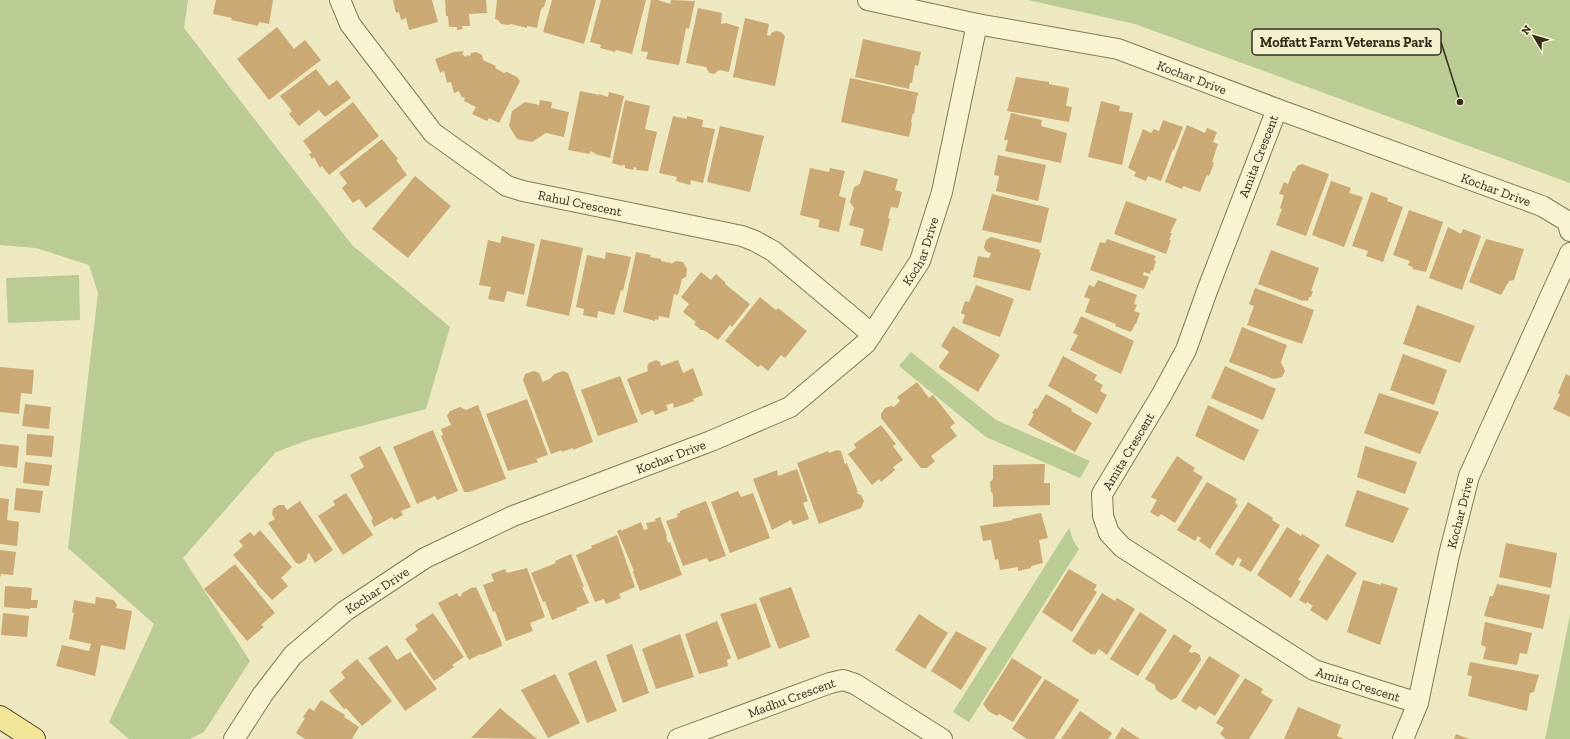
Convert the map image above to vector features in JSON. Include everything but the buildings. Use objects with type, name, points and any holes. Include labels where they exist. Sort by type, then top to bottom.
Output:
[{"type":"main road","points":[[0,716],[34,739]]},
{"type":"street","name":"Rahul Crescent","points":[[340,0],[350,24],[433,133],[507,186],[523,191],[742,236],[773,251],[872,334]]},
{"type":"street","points":[[868,0],[977,24]]},
{"type":"street","name":"Kochar Drive","points":[[234,739],[263,694],[294,655],[345,611],[425,558],[513,516],[710,441],[790,407],[866,343],[920,261],[942,192],[977,24],[1118,50],[1542,206],[1567,221],[1570,232]]},
{"type":"street","name":"Amita Crescent","points":[[1276,109],[1186,350],[1161,396],[1102,494],[1103,516],[1109,533],[1122,547],[1314,670],[1418,703]]},
{"type":"street","name":"Kochar Drive","points":[[1403,739],[1418,703],[1449,555],[1469,476],[1570,253]]},
{"type":"street","name":"Madhu Crescent","points":[[678,739],[830,683],[843,680],[855,684],[942,739]]},
{"type":"green space","points":[[0,0],[188,0],[184,28],[352,245],[450,327],[426,409],[308,440],[276,452],[183,558],[250,661],[204,732],[190,739],[129,739],[109,722],[154,624],[68,548],[98,293],[89,265],[36,248],[0,245]]},
{"type":"green space","points":[[1028,0],[1570,0],[1570,183],[1135,24]]},
{"type":"green space","points":[[79,275],[80,320],[8,323],[6,278]]},
{"type":"green space","points":[[911,352],[996,420],[1090,461],[1080,478],[986,437],[899,366]]},
{"type":"green space","points":[[1069,528],[1073,540],[1079,549],[969,722],[953,712]]},
{"type":"green space","points":[[1570,615],[1570,739],[1545,739],[1546,735]]},
{"type":"place","name":"Moffatt Farm Veterans Park","points":[[1460,102]]}]
